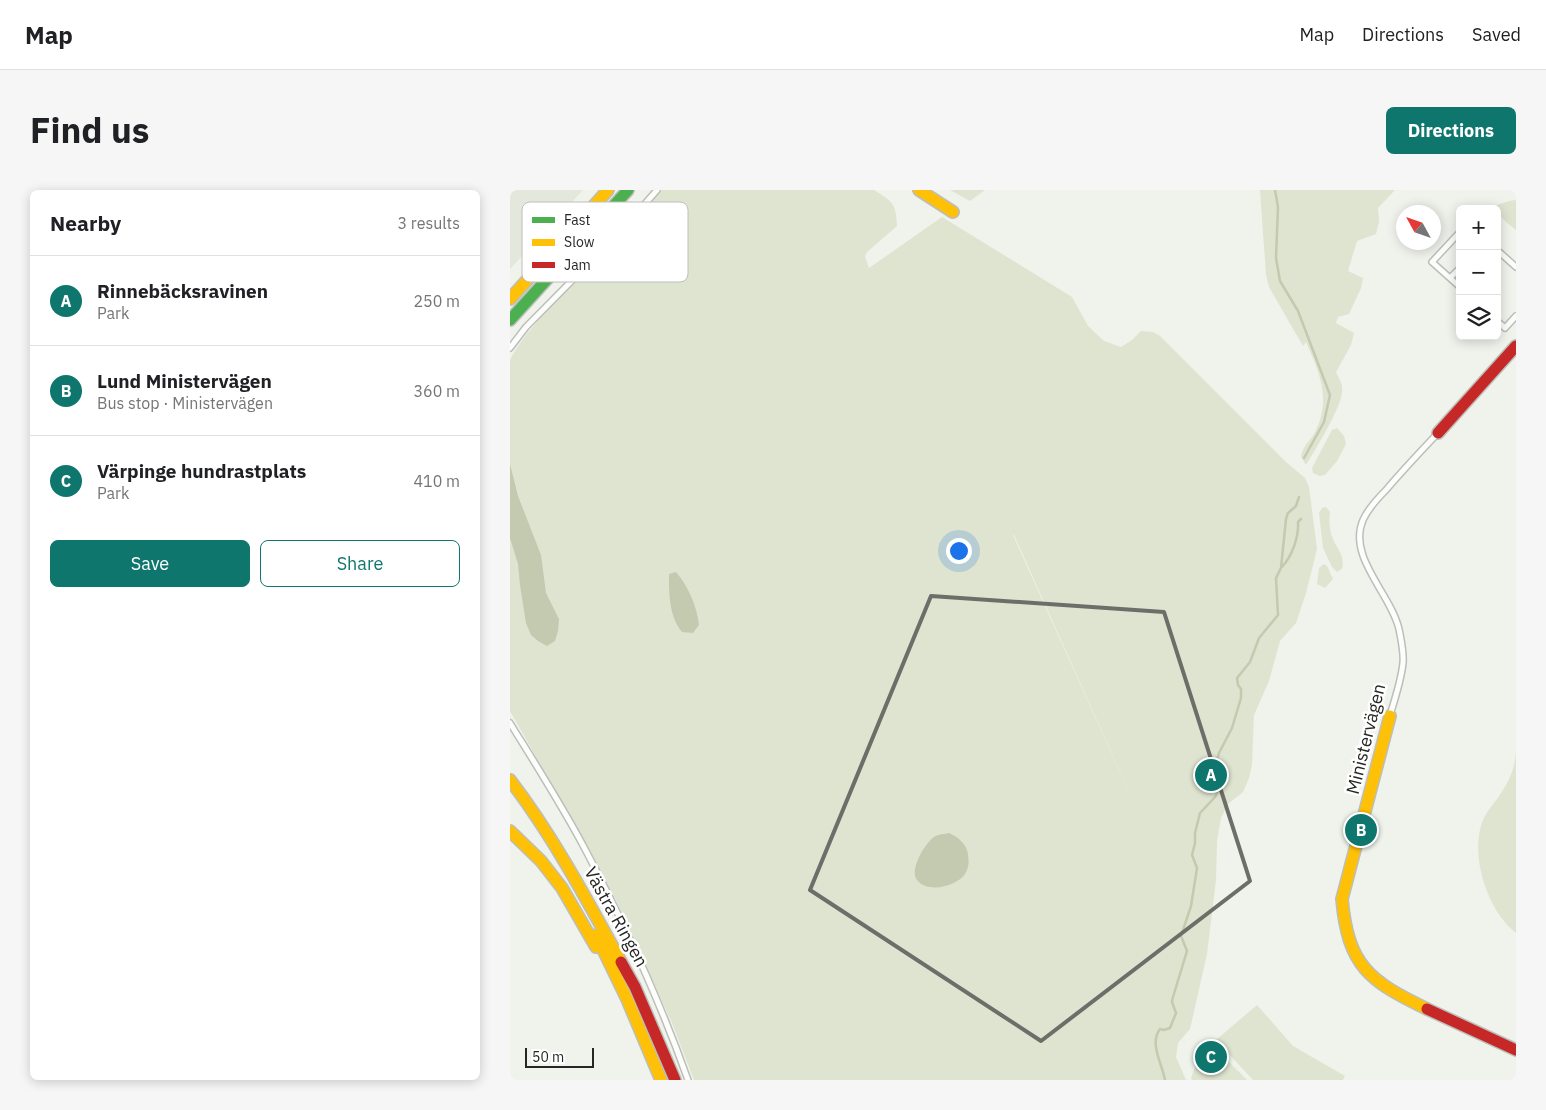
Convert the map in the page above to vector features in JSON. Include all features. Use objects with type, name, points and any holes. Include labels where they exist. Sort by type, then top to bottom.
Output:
[{"type":"main road","points":[[597,202],[608,190]]},
{"type":"main road","points":[[617,202],[628,190]]},
{"type":"main road","points":[[919,190],[953,212]]},
{"type":"main road","points":[[510,299],[525,282]]},
{"type":"main road","points":[[510,320],[544,282]]},
{"type":"main road","points":[[1438,434],[1516,346]]},
{"type":"main road","name":"Ministervägen","points":[[1390,716],[1342,899],[1343,916],[1350,946],[1364,969],[1384,987],[1516,1050]]},
{"type":"main road","points":[[510,773],[530,806]]},
{"type":"main road","name":"Västra Ringen","points":[[510,780],[530,806],[580,887],[630,979],[676,1080]]},
{"type":"main road","name":"Västra Ringen","points":[[510,793],[546,848],[600,943],[627,999],[661,1080]]},
{"type":"main road","points":[[510,831],[541,861],[562,888],[627,999]]},
{"type":"lane","points":[[647,202],[657,190]]},
{"type":"lane","points":[[1456,236],[1432,262],[1456,283]]},
{"type":"lane","points":[[1503,255],[1516,267]]},
{"type":"lane","points":[[1450,278],[1456,272]]},
{"type":"lane","points":[[510,348],[526,327],[571,282]]},
{"type":"lane","points":[[1501,324],[1505,328],[1516,316]]},
{"type":"lane","name":"Ministervägen","points":[[1390,716],[1403,664],[1403,651],[1396,622],[1363,554],[1359,541],[1360,529],[1370,509],[1438,434]]},
{"type":"lane","points":[[510,723],[581,842],[598,876],[656,996],[688,1080]]},
{"type":"highlighted area","points":[[931,596],[1164,612],[1250,881],[1041,1041],[810,890]]},
{"type":"shaded area","points":[[510,190],[583,190],[572,202],[522,202],[522,256],[510,269]]},
{"type":"shaded area","points":[[662,190],[874,190],[892,204],[896,212],[897,226],[867,252],[865,257],[869,268],[942,217],[1072,297],[1088,326],[1104,341],[1121,347],[1141,331],[1153,332],[1160,336],[1286,462],[1305,478],[1309,487],[1317,549],[1296,623],[1280,641],[1269,681],[1254,715],[1252,764],[1249,778],[1243,792],[1228,804],[1221,818],[1217,841],[1216,880],[1207,954],[1190,1029],[1178,1043],[1176,1057],[1186,1080],[694,1080],[672,1023],[617,902],[510,711],[510,360],[527,333],[576,282],[688,282],[688,202],[651,202]],"holes":[[[1013,535],[1014,535],[1151,841]]]},
{"type":"shaded area","points":[[950,190],[985,190],[970,201]]},
{"type":"shaded area","points":[[1260,190],[1395,190],[1378,208],[1379,222],[1376,234],[1357,241],[1348,271],[1363,278],[1361,288],[1349,314],[1338,317],[1336,323],[1354,333],[1351,345],[1336,372],[1341,381],[1342,394],[1329,426],[1306,465],[1301,457],[1304,447],[1314,434],[1319,422],[1323,399],[1322,387],[1316,365],[1306,342],[1303,346],[1269,287],[1266,275]]},
{"type":"shaded area","points":[[1516,200],[1516,230],[1501,217],[1501,205],[1497,205]]},
{"type":"shaded area","points":[[1337,428],[1344,436],[1346,444],[1337,461],[1325,475],[1320,476],[1313,473],[1312,468],[1332,430]]},
{"type":"shaded area","points":[[510,464],[518,496],[541,555],[546,593],[559,619],[555,641],[547,646],[531,635],[526,623],[518,564],[510,538]]},
{"type":"shaded area","points":[[1326,507],[1330,512],[1332,536],[1343,560],[1342,569],[1337,572],[1332,567],[1323,548],[1319,513],[1322,508]]},
{"type":"shaded area","points":[[1324,564],[1327,566],[1333,579],[1325,588],[1317,584],[1319,568]]},
{"type":"shaded area","points":[[676,572],[688,590],[696,611],[699,625],[693,633],[682,632],[672,612],[669,574]]},
{"type":"shaded area","points":[[1516,751],[1516,933],[1497,911],[1489,896],[1479,864],[1478,847],[1484,818],[1508,782]]},
{"type":"shaded area","points":[[949,833],[959,839],[966,847],[969,862],[967,869],[965,874],[956,882],[942,887],[928,887],[917,880],[915,876],[916,864],[930,840],[939,835]]},
{"type":"shaded area","points":[[1257,1005],[1293,1046],[1345,1076],[1343,1080],[1253,1080],[1216,1040]]},
{"type":"shaded area","points":[[1214,1047],[1247,1080],[1192,1080],[1191,1078],[1202,1048]]},
{"type":"waterway","points":[[1275,190],[1278,207],[1276,258],[1280,281],[1298,311],[1330,395],[1324,422],[1304,458]]},
{"type":"waterway","points":[[1165,1080],[1157,1054],[1156,1041],[1160,1029],[1170,1028],[1176,1013],[1172,1002],[1187,951],[1181,936],[1191,906],[1197,868],[1192,855],[1195,833],[1200,813],[1215,797],[1220,787],[1222,776],[1216,764],[1219,753],[1232,728],[1241,698],[1241,689],[1237,678],[1250,662],[1259,638],[1278,615],[1276,578],[1281,568],[1286,519],[1288,513],[1296,506],[1299,497]]},
{"type":"waterway","points":[[1282,567],[1294,546],[1298,522],[1301,519]]},
{"type":"traffic: fast","points":[[617,202],[628,190]]},
{"type":"traffic: fast","points":[[510,320],[544,282]]},
{"type":"traffic: slow","points":[[597,202],[608,190]]},
{"type":"traffic: slow","points":[[919,190],[953,212]]},
{"type":"traffic: slow","points":[[510,299],[525,282]]},
{"type":"traffic: slow","points":[[1390,716],[1342,899],[1350,941],[1356,956],[1365,969],[1376,980],[1427,1009]]},
{"type":"traffic: slow","points":[[510,780],[541,823],[621,962]]},
{"type":"traffic: slow","points":[[510,831],[541,861],[562,888],[596,947]]},
{"type":"traffic: slow","points":[[596,935],[627,999],[661,1080]]},
{"type":"traffic: jam","points":[[1438,433],[1516,346]]},
{"type":"traffic: jam","points":[[621,962],[635,987],[675,1080]]},
{"type":"traffic: jam","points":[[1427,1009],[1516,1050]]},
{"type":"place","name":"Rinnebäcksravinen","points":[[1211,775]]},
{"type":"place","name":"Lund Ministervägen","points":[[1361,830]]},
{"type":"place","name":"Värpinge hundrastplats","points":[[1211,1057]]}]
